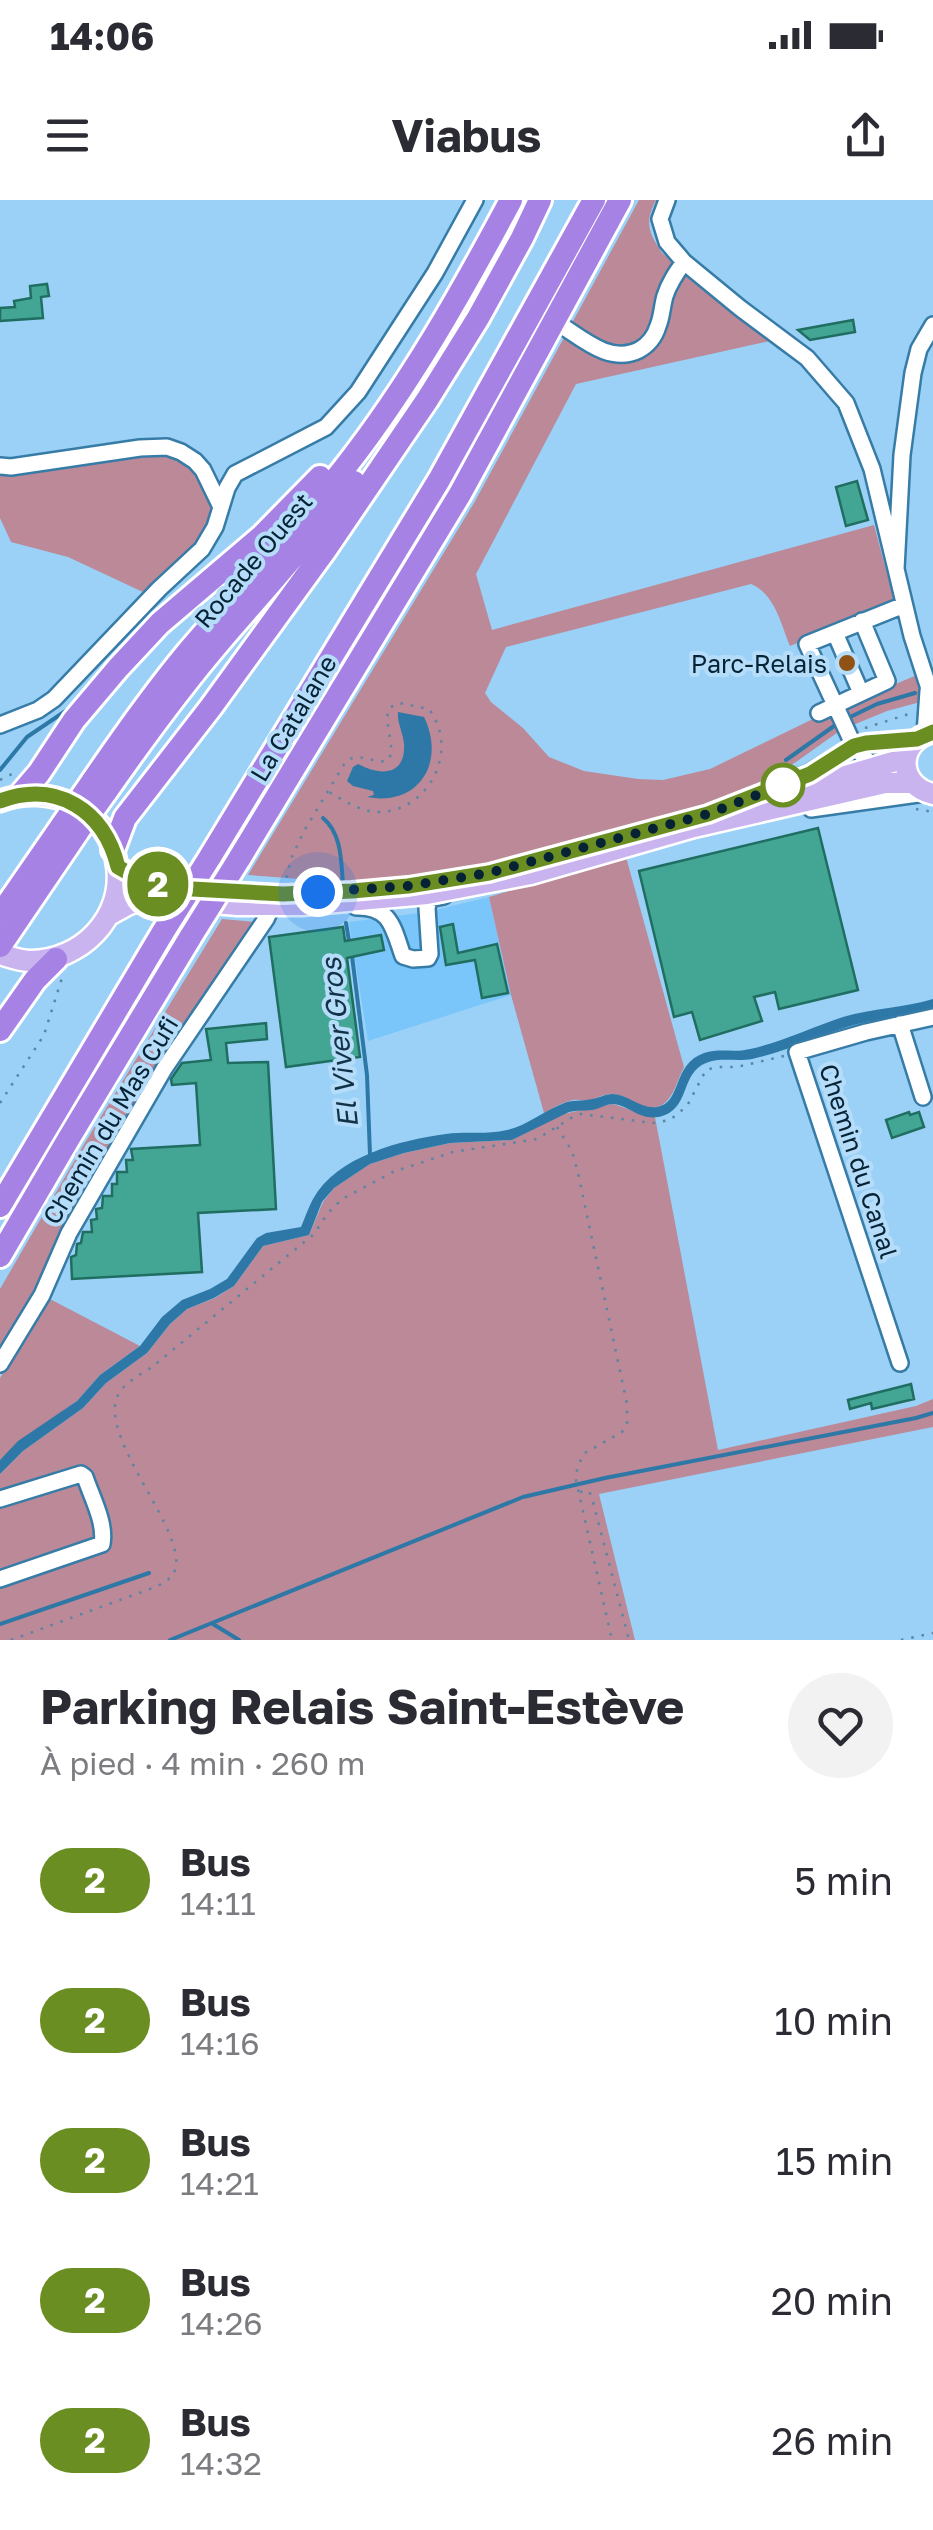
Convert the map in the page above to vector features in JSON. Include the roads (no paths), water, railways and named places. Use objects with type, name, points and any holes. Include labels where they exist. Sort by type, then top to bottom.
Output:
[{"type":"highway","name":"Rocade Ouest","points":[[3,930],[98,787],[140,713],[347,464],[405,382],[470,278],[511,200]]},
{"type":"highway","name":"Rocade Ouest","points":[[98,787],[295,558],[398,423],[447,351],[530,200]]},
{"type":"highway","points":[[115,858],[125,818],[212,707],[427,400],[478,318],[540,200]]},
{"type":"highway","name":"La Catalane","points":[[0,1206],[439,480],[594,200]]},
{"type":"highway","name":"La Catalane","points":[[0,1256],[450,511],[620,200]]},
{"type":"highway","points":[[6,798],[39,773],[74,720],[160,623],[260,537],[324,473],[470,278]]},
{"type":"highway","points":[[0,1030],[36,980],[59,958]]},
{"type":"main road","points":[[109,915],[144,900],[238,906],[489,873],[906,758],[925,735]]},
{"type":"main road","points":[[906,758],[908,776],[926,799]]},
{"type":"main road","points":[[115,858],[141,880],[302,905],[426,894],[531,874],[694,827],[885,783],[926,799]]},
{"type":"main road","points":[[0,954],[27,961],[59,958],[82,947],[98,933],[117,892],[115,858],[102,829],[86,812],[66,800],[44,794],[6,798]]},
{"type":"street","points":[[203,470],[235,474],[326,427],[358,392],[435,274],[475,200]]},
{"type":"street","points":[[666,200],[660,219],[667,242],[684,262],[808,358],[846,403],[872,469],[904,605],[931,696],[925,735],[852,741],[810,774],[708,814]]},
{"type":"street","points":[[556,322],[607,353],[633,353],[646,346],[658,329],[665,295],[684,262]]},
{"type":"street","points":[[896,569],[902,455],[913,374],[919,350],[933,324]]},
{"type":"street","points":[[0,466],[167,448],[195,461],[220,507]]},
{"type":"street","points":[[0,725],[54,699],[202,549],[235,474]]},
{"type":"street","points":[[874,768],[852,741],[807,644],[904,605]]},
{"type":"street","points":[[819,713],[887,681],[862,621]]},
{"type":"street","points":[[835,632],[861,693]]},
{"type":"street","points":[[302,905],[371,907],[392,924],[403,956],[428,958],[429,899],[531,874]]},
{"type":"street","name":"Chemin du Mas Cufi","points":[[0,1364],[42,1295],[69,1233],[164,1069],[277,899]]},
{"type":"street","name":"Chemin du Canal","points":[[900,1363],[797,1052],[933,1017]]},
{"type":"street","points":[[900,1024],[923,1098]]},
{"type":"street","points":[[0,1499],[81,1474],[104,1530],[102,1544],[1,1575]]},
{"type":"waterway","points":[[846,719],[877,704],[915,693]]},
{"type":"waterway","name":"El Viver Gros","points":[[0,770],[27,737],[67,710]]},
{"type":"waterway","points":[[786,760],[834,726]]},
{"type":"waterway","name":"El Viver Gros","points":[[323,818],[337,840],[343,884]]},
{"type":"waterway","name":"El Viver Gros","points":[[346,923],[349,941]]},
{"type":"waterway","name":"El Viver Gros","points":[[352,956],[367,1075],[370,1155]]},
{"type":"waterway","points":[[170,1640],[523,1497],[933,1413]]},
{"type":"waterway","points":[[0,1624],[149,1573]]},
{"type":"waterway","points":[[213,1624],[239,1640]]},
{"type":"place","name":"Parc-Relais","points":[[847,663]]}]
